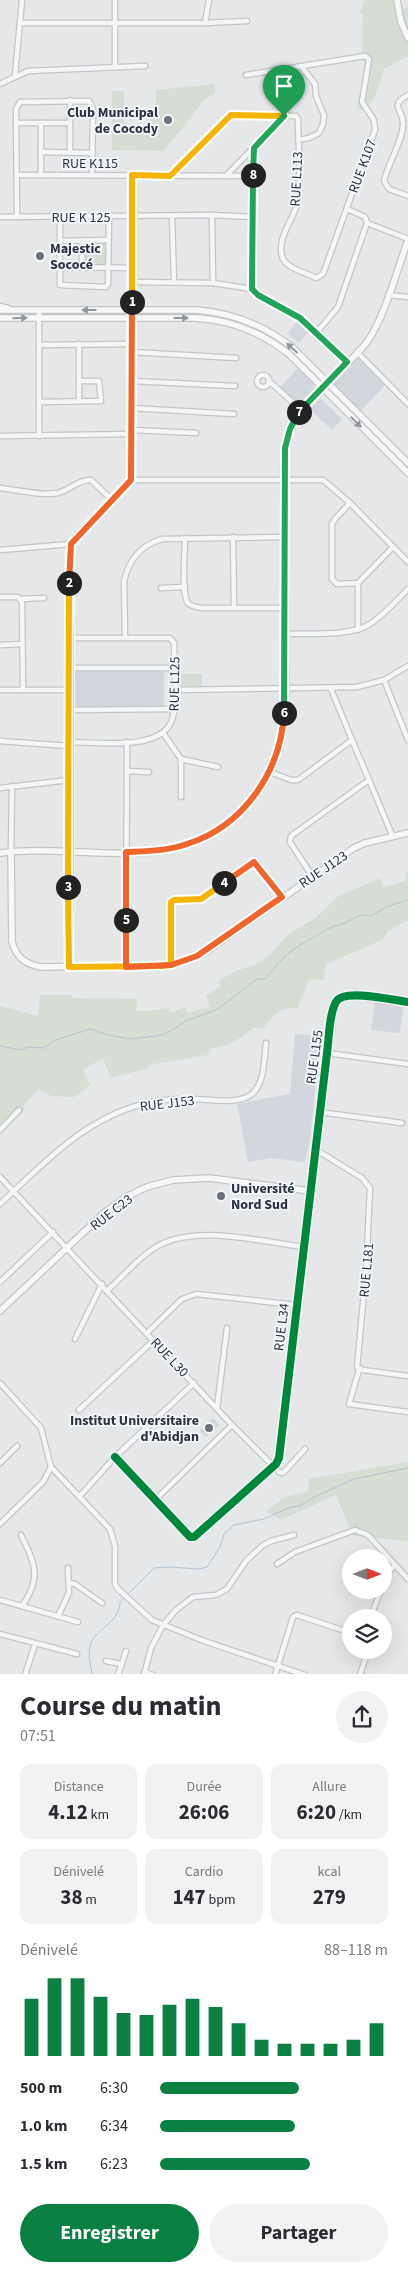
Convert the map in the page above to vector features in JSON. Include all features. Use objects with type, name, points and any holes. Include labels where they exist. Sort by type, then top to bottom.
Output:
[{"type":"main road","points":[[397,0],[399,14],[408,38]]},
{"type":"main road","points":[[0,853],[11,851],[126,852],[174,848],[212,834],[244,808],[258,791],[270,772],[282,734],[285,690],[284,480],[286,441],[290,429],[301,410],[358,352],[371,336],[408,240]]},
{"type":"main road","points":[[0,310],[210,311],[251,322],[281,338],[408,463]]},
{"type":"main road","points":[[0,318],[210,319],[248,328],[277,344],[408,473]]},
{"type":"main road","name":"RUE J123","points":[[11,851],[12,942],[15,952],[29,965],[41,967],[126,967],[171,965],[207,951],[354,848],[365,843],[408,833]]},
{"type":"main road","name":"RUE L155","points":[[310,1191],[334,1007],[341,996],[353,995],[408,1002]]},
{"type":"main road","name":"RUE C23","points":[[0,1311],[104,1214],[126,1197],[159,1184],[192,1178],[209,1178],[310,1191]]},
{"type":"street","points":[[15,76],[22,23],[22,0]]},
{"type":"street","points":[[115,0],[115,67]]},
{"type":"street","points":[[205,23],[209,0]]},
{"type":"street","points":[[22,23],[115,24],[247,21]]},
{"type":"street","name":"RUE K107","points":[[246,75],[365,56],[369,59],[362,102],[374,120],[375,130],[320,277]]},
{"type":"street","points":[[0,84],[28,71],[145,66]]},
{"type":"street","points":[[298,140],[309,138],[319,133],[324,115],[316,96],[314,84],[301,66]]},
{"type":"street","points":[[408,95],[400,100],[398,104],[403,127],[384,180],[389,189],[408,196]]},
{"type":"street","points":[[70,100],[70,152]]},
{"type":"street","points":[[17,216],[16,109],[20,102],[84,100],[92,104],[92,175]]},
{"type":"street","points":[[170,176],[231,115],[284,116]]},
{"type":"street","points":[[226,176],[284,116]]},
{"type":"street","name":"RUE L113","points":[[284,116],[297,117],[298,140],[296,206],[283,238],[282,258],[287,264],[316,278],[320,277]]},
{"type":"street","points":[[16,123],[70,123]]},
{"type":"street","points":[[41,123],[41,175]]},
{"type":"street","points":[[252,289],[254,148]]},
{"type":"street","points":[[41,152],[93,152]]},
{"type":"street","name":"RUE K115","points":[[17,175],[253,176]]},
{"type":"street","points":[[69,967],[68,638],[70,552],[71,544],[131,480],[132,175]]},
{"type":"street","points":[[316,332],[338,307],[367,223],[365,217],[347,209]]},
{"type":"street","name":"RUE K 125","points":[[0,216],[252,217]]},
{"type":"street","points":[[172,216],[174,282]]},
{"type":"street","points":[[212,216],[213,283]]},
{"type":"street","points":[[60,217],[60,285],[108,286],[109,217]]},
{"type":"street","points":[[367,223],[408,240]]},
{"type":"street","points":[[82,240],[82,267]]},
{"type":"street","points":[[60,241],[108,240]]},
{"type":"street","points":[[59,267],[132,268]]},
{"type":"street","points":[[132,282],[213,283],[252,289],[258,295],[300,318],[347,362]]},
{"type":"street","points":[[388,295],[408,297]]},
{"type":"street","points":[[0,306],[14,310]]},
{"type":"street","points":[[39,310],[39,436]]},
{"type":"street","points":[[39,344],[132,344]]},
{"type":"street","points":[[79,344],[79,401]]},
{"type":"street","points":[[132,352],[236,358]]},
{"type":"street","points":[[358,352],[407,401]]},
{"type":"street","points":[[39,402],[99,402],[101,398],[99,381],[79,380]]},
{"type":"street","points":[[132,382],[235,386]]},
{"type":"street","points":[[270,382],[301,410]]},
{"type":"street","points":[[131,408],[234,414]]},
{"type":"street","points":[[0,436],[132,432],[196,433]]},
{"type":"street","points":[[0,488],[49,494],[64,491],[91,480],[112,500]]},
{"type":"street","points":[[131,480],[323,480],[350,503],[408,562]]},
{"type":"street","points":[[350,503],[332,524],[332,579],[337,584],[358,583],[393,547]]},
{"type":"street","points":[[125,636],[124,581],[131,562],[141,549],[162,538],[284,537]]},
{"type":"street","points":[[184,538],[186,600],[194,607],[284,608]]},
{"type":"street","points":[[233,538],[234,608]]},
{"type":"street","points":[[0,550],[71,544]]},
{"type":"street","points":[[358,583],[358,630]]},
{"type":"street","points":[[161,588],[185,587]]},
{"type":"street","points":[[284,634],[358,630],[376,620],[408,590]]},
{"type":"street","points":[[0,597],[44,598]]},
{"type":"street","points":[[21,598],[23,690]]},
{"type":"street","name":"RUE L125","points":[[68,638],[125,636],[173,639],[173,719],[163,733]]},
{"type":"street","points":[[0,645],[22,644]]},
{"type":"street","points":[[174,690],[285,690],[357,687],[384,680],[408,666]]},
{"type":"street","points":[[68,668],[174,668]]},
{"type":"street","points":[[384,680],[408,740]]},
{"type":"street","points":[[331,689],[393,837]]},
{"type":"street","points":[[0,690],[68,690]]},
{"type":"street","points":[[68,710],[174,709]]},
{"type":"street","points":[[0,741],[68,744],[127,742],[148,740],[163,733],[181,759],[181,797]]},
{"type":"street","points":[[270,772],[290,780],[298,780],[352,740]]},
{"type":"street","points":[[126,967],[127,742]]},
{"type":"street","points":[[181,759],[218,767]]},
{"type":"street","points":[[127,771],[149,772]]},
{"type":"street","points":[[0,788],[69,780]]},
{"type":"street","points":[[312,876],[290,842],[291,836],[369,780]]},
{"type":"street","points":[[11,851],[12,786]]},
{"type":"street","points":[[171,965],[170,905],[174,900],[204,898],[253,862],[256,863],[282,897]]},
{"type":"street","name":"RUE J153","points":[[0,1204],[73,1138],[123,1110],[166,1100],[235,1100],[252,1094],[260,1081],[266,1043]]},
{"type":"street","points":[[327,1053],[408,1064]]},
{"type":"street","points":[[0,1130],[19,1110]]},
{"type":"street","points":[[319,1112],[402,1124]]},
{"type":"street","name":"RUE L181","points":[[315,1149],[362,1178],[370,1188],[366,1271],[356,1362],[359,1370]]},
{"type":"street","name":"RUE L30","points":[[0,1177],[108,1290],[232,1425],[274,1465]]},
{"type":"street","name":"RUE L34","points":[[274,1465],[279,1458],[310,1191]]},
{"type":"street","points":[[0,1282],[53,1232]]},
{"type":"street","points":[[108,1290],[150,1250],[178,1237],[206,1234],[303,1247]]},
{"type":"street","points":[[75,1339],[102,1284]]},
{"type":"street","points":[[147,1333],[182,1298],[196,1294],[296,1305]]},
{"type":"street","points":[[217,1408],[227,1328]]},
{"type":"street","points":[[79,1410],[154,1340]]},
{"type":"street","points":[[408,1376],[359,1370],[349,1404],[408,1412]]},
{"type":"street","points":[[0,1383],[41,1428],[51,1467],[110,1530],[115,1546],[115,1584],[128,1599],[152,1620],[163,1625],[305,1674]]},
{"type":"street","points":[[79,1497],[115,1457],[194,1383]]},
{"type":"street","points":[[156,1499],[232,1425]]},
{"type":"street","points":[[0,1463],[17,1446]]},
{"type":"street","points":[[115,1457],[190,1537],[194,1537],[274,1465],[283,1473],[305,1449]]},
{"type":"street","points":[[0,1524],[43,1482],[51,1467]]},
{"type":"street","points":[[278,1564],[295,1552],[355,1530],[368,1535],[408,1578]]},
{"type":"street","points":[[21,1535],[35,1568],[34,1587],[22,1606]]},
{"type":"street","points":[[153,1674],[144,1674],[151,1648],[163,1625],[193,1597],[216,1595],[228,1588],[246,1561],[266,1543],[294,1535]]},
{"type":"street","points":[[392,1568],[395,1565]]},
{"type":"street","points":[[58,1616],[66,1601],[70,1583],[68,1568]]},
{"type":"street","points":[[70,1583],[75,1584],[102,1603]]},
{"type":"street","points":[[0,1600],[78,1622]]},
{"type":"street","points":[[275,1674],[290,1620],[296,1615],[342,1630]]},
{"type":"street","points":[[0,1636],[77,1654]]},
{"type":"street","points":[[25,1674],[35,1644]]},
{"type":"street","points":[[118,1674],[126,1651]]},
{"type":"street","points":[[360,1674],[365,1659]]},
{"type":"street","points":[[106,1661],[121,1664]]},
{"type":"shaded area","points":[[365,0],[394,0],[396,14],[408,7],[408,56],[384,69],[374,99],[363,110],[357,109],[365,62],[362,60],[363,13],[359,13]]},
{"type":"shaded area","name":"Club Municipal de Cocody","points":[[214,84],[215,93],[203,101],[164,151],[112,150],[112,91],[124,91],[124,123],[130,127],[149,125],[148,113],[156,113],[156,90]]},
{"type":"shaded area","points":[[84,242],[106,242],[106,265],[84,265]]},
{"type":"shaded area","points":[[298,320],[310,330],[299,343],[288,334]]},
{"type":"shaded area","points":[[356,357],[385,385],[361,411],[332,383]]},
{"type":"shaded area","points":[[298,368],[313,383],[314,387],[298,404],[280,387]]},
{"type":"shaded area","points":[[320,398],[342,419],[332,430],[310,409]]},
{"type":"shaded area","points":[[71,670],[164,670],[164,707],[71,707]]},
{"type":"shaded area","points":[[178,674],[202,674],[202,686],[179,686]]},
{"type":"shaded area","points":[[405,872],[408,872],[408,920],[388,931],[384,939],[326,964],[324,980],[309,979],[298,1008],[282,1011],[274,1016],[262,1029],[255,1027],[231,1044],[210,1049],[208,1055],[148,1065],[148,1068],[111,1078],[103,1058],[83,1070],[90,1085],[74,1097],[51,1096],[39,1089],[23,1106],[24,1110],[0,1135],[0,1006],[38,1016],[40,995],[71,995],[72,998],[137,999],[136,1011],[169,1008],[170,1013],[186,1007],[187,1013],[210,1007],[206,996],[221,986],[219,981],[235,971],[255,965],[272,953],[286,936],[317,917],[337,897],[380,878],[383,887],[406,881]]},
{"type":"shaded area","points":[[375,1000],[404,1004],[400,1033],[371,1030]]},
{"type":"shaded area","points":[[295,1034],[320,1036],[310,1141],[305,1160],[302,1162],[272,1158],[248,1162],[237,1104],[290,1094]]},
{"type":"shaded area","name":"Institut Universitaire d'Abidjan","points":[[213,1418],[219,1425],[206,1437],[200,1431]]},
{"type":"shaded area","points":[[408,1462],[408,1541],[353,1536],[336,1495],[280,1520],[275,1515],[266,1512],[284,1497],[308,1492],[309,1479]]},
{"type":"waterway","points":[[0,1046],[21,1050],[28,1047],[44,1048],[55,1040],[91,1029],[108,1035],[130,1039],[164,1035],[186,1021],[218,1009],[257,979],[265,979],[284,957],[298,946],[332,927],[343,924],[360,915],[371,916],[386,907],[408,900]]},
{"type":"waterway","points":[[92,1674],[89,1655],[94,1637],[113,1620],[119,1609],[120,1602],[154,1568],[199,1569],[207,1567],[220,1547],[224,1534],[234,1525],[264,1519],[288,1508],[301,1505],[354,1479],[408,1468]]},
{"type":"cycle path","points":[[69,967],[70,552],[75,538],[131,480],[132,175]]},
{"type":"cycle path","points":[[115,1457],[190,1537],[194,1537],[276,1464],[279,1458],[332,1013],[336,1002],[340,998],[348,996],[369,996],[408,1002]]},
{"type":"place","name":"Club Municipal de Cocody","points":[[168,120]]},
{"type":"place","name":"Majestic Sococé","points":[[40,256]]},
{"type":"place","name":"Université Nord Sud","points":[[221,1196]]},
{"type":"place","name":"Institut Universitaire d'Abidjan","points":[[209,1428]]},
{"type":"route","points":[[284,116],[231,115],[170,176],[132,175],[131,480],[76,538],[71,544],[70,552],[68,638],[69,967],[150,966],[171,965],[171,902],[174,900],[198,900],[204,898],[253,862],[256,863],[282,897],[207,951],[197,956],[171,965],[160,966],[126,967],[126,852],[160,850],[186,845],[212,834],[224,826],[244,808],[264,782],[280,746],[284,722],[286,662],[284,608],[284,480],[286,441],[290,429],[301,410],[347,362],[300,318],[258,295],[252,289],[254,148],[284,116]]}]
